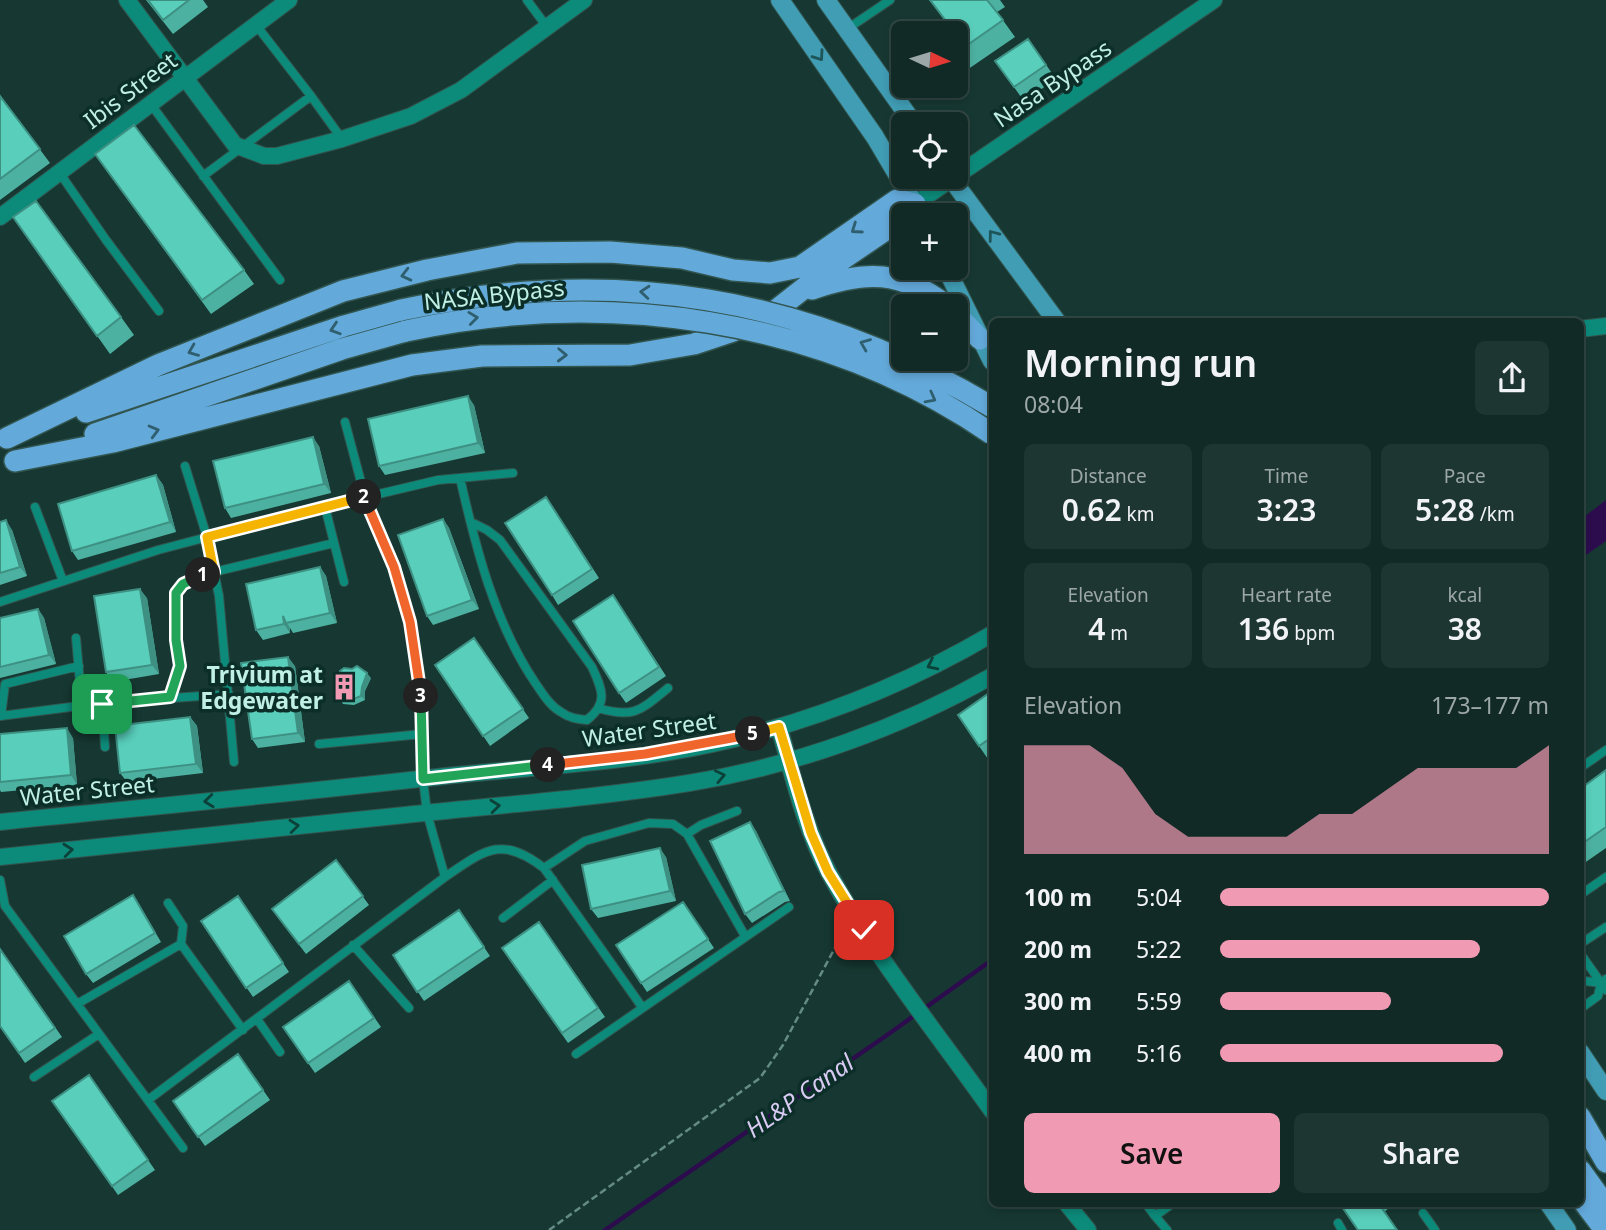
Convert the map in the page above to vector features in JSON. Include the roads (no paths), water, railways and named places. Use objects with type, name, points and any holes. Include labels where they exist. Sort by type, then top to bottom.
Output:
[{"type":"highway","points":[[4,440],[158,365],[343,291],[427,270],[517,253],[610,252],[682,258],[733,270],[770,273],[800,267],[891,204]]},
{"type":"highway","points":[[8,464],[113,442],[412,365],[482,356],[611,356],[672,349],[717,337],[775,311],[831,267],[891,226]]},
{"type":"highway","points":[[797,294],[847,278],[887,276],[914,284],[929,294]]},
{"type":"highway","name":"NASA Bypass","points":[[8,464],[342,349],[403,320],[473,296],[562,289],[640,291],[747,307],[838,334],[930,372],[989,405]]},
{"type":"highway","name":"NASA Bypass","points":[[4,440],[331,331],[403,320],[576,311],[654,314],[718,324],[796,342],[920,392],[989,432]]},
{"type":"highway","points":[[968,327],[980,340]]},
{"type":"highway","points":[[1584,1124],[1606,1164]]},
{"type":"highway","points":[[1584,1134],[1606,1164]]},
{"type":"highway","points":[[1584,1176],[1606,1206]]},
{"type":"highway","points":[[1584,1202],[1605,1230]]},
{"type":"main road","points":[[780,0],[875,137],[906,203]]},
{"type":"main road","points":[[826,0],[906,112]]},
{"type":"main road","points":[[959,189],[1054,318]]},
{"type":"main road","points":[[952,280],[989,356]]},
{"type":"main road","points":[[1584,1058],[1606,1091]]},
{"type":"main road","points":[[1551,1207],[1567,1230]]},
{"type":"street","points":[[127,0],[235,145],[264,156],[277,156],[342,139],[411,116],[461,90],[584,0]]},
{"type":"street","name":"Ibis Street","points":[[0,217],[289,0]]},
{"type":"street","name":"Nasa Bypass","points":[[968,166],[1214,0]]},
{"type":"street","name":"Nasa Bypass","points":[[922,203],[938,189]]},
{"type":"street","points":[[1584,329],[1606,326]]},
{"type":"street","name":"Water Street","points":[[0,822],[423,779],[645,754],[732,740],[779,727],[874,693],[989,636]]},
{"type":"street","points":[[0,857],[690,783],[788,759],[869,733],[916,714],[989,678]]},
{"type":"street","points":[[779,727],[811,833],[828,872],[898,981],[989,1107]]},
{"type":"street","points":[[1069,1207],[1088,1230]]},
{"type":"lane","points":[[527,0],[547,27]]},
{"type":"lane","points":[[847,29],[890,0]]},
{"type":"lane","points":[[256,25],[342,139]]},
{"type":"lane","points":[[203,176],[311,96]]},
{"type":"lane","points":[[150,103],[280,279]]},
{"type":"lane","points":[[59,172],[159,311]]},
{"type":"lane","points":[[345,422],[365,497],[394,567],[410,622],[420,686],[423,779],[427,813],[445,877]]},
{"type":"lane","points":[[185,466],[207,537],[219,596],[234,762]]},
{"type":"lane","points":[[0,602],[158,550],[325,507],[438,480],[513,473]]},
{"type":"lane","points":[[460,478],[471,522],[501,620],[517,657],[558,711],[567,716],[587,719],[598,708],[602,696],[592,667],[500,540],[471,522]]},
{"type":"lane","points":[[35,507],[63,581]]},
{"type":"lane","points":[[325,507],[344,582]]},
{"type":"lane","points":[[170,697],[180,666],[176,640],[176,593],[183,584],[214,572],[334,542]]},
{"type":"lane","points":[[76,638],[82,706]]},
{"type":"lane","points":[[79,666],[5,684],[1,716],[170,697],[229,694]]},
{"type":"lane","points":[[598,708],[621,714],[640,711],[668,688]]},
{"type":"lane","points":[[102,704],[105,747]]},
{"type":"lane","points":[[319,744],[422,734]]},
{"type":"lane","points":[[1584,765],[1606,750]]},
{"type":"lane","points":[[687,834],[701,825],[737,811]]},
{"type":"lane","points":[[544,868],[585,841],[649,823],[673,824],[687,834],[746,936]]},
{"type":"lane","points":[[148,1100],[445,877],[480,853],[503,848],[527,855],[544,868],[642,1007]]},
{"type":"lane","points":[[1584,892],[1606,877]]},
{"type":"lane","points":[[0,880],[2,907],[183,1148]]},
{"type":"lane","points":[[503,918],[553,880]]},
{"type":"lane","points":[[168,902],[183,926],[181,944],[243,1030]]},
{"type":"lane","points":[[576,1054],[789,906]]},
{"type":"lane","points":[[1584,941],[1606,927]]},
{"type":"lane","points":[[77,1004],[181,944]]},
{"type":"lane","points":[[353,945],[408,1008]]},
{"type":"lane","points":[[1584,958],[1604,984]]},
{"type":"lane","points":[[1584,982],[1604,984]]},
{"type":"lane","points":[[1584,1006],[1598,996],[1604,984]]},
{"type":"lane","points":[[257,1019],[279,1052]]},
{"type":"lane","points":[[34,1077],[99,1034]]},
{"type":"lane","points":[[1148,1207],[1167,1230]]},
{"type":"lane","points":[[1155,1216],[1168,1207]]},
{"type":"lane","points":[[1423,1213],[1436,1230]]},
{"type":"waterway","name":"HL&P Canal","points":[[605,1230],[989,962]]},
{"type":"place","name":"Trivium at Edgewater","points":[[344,687]]}]
